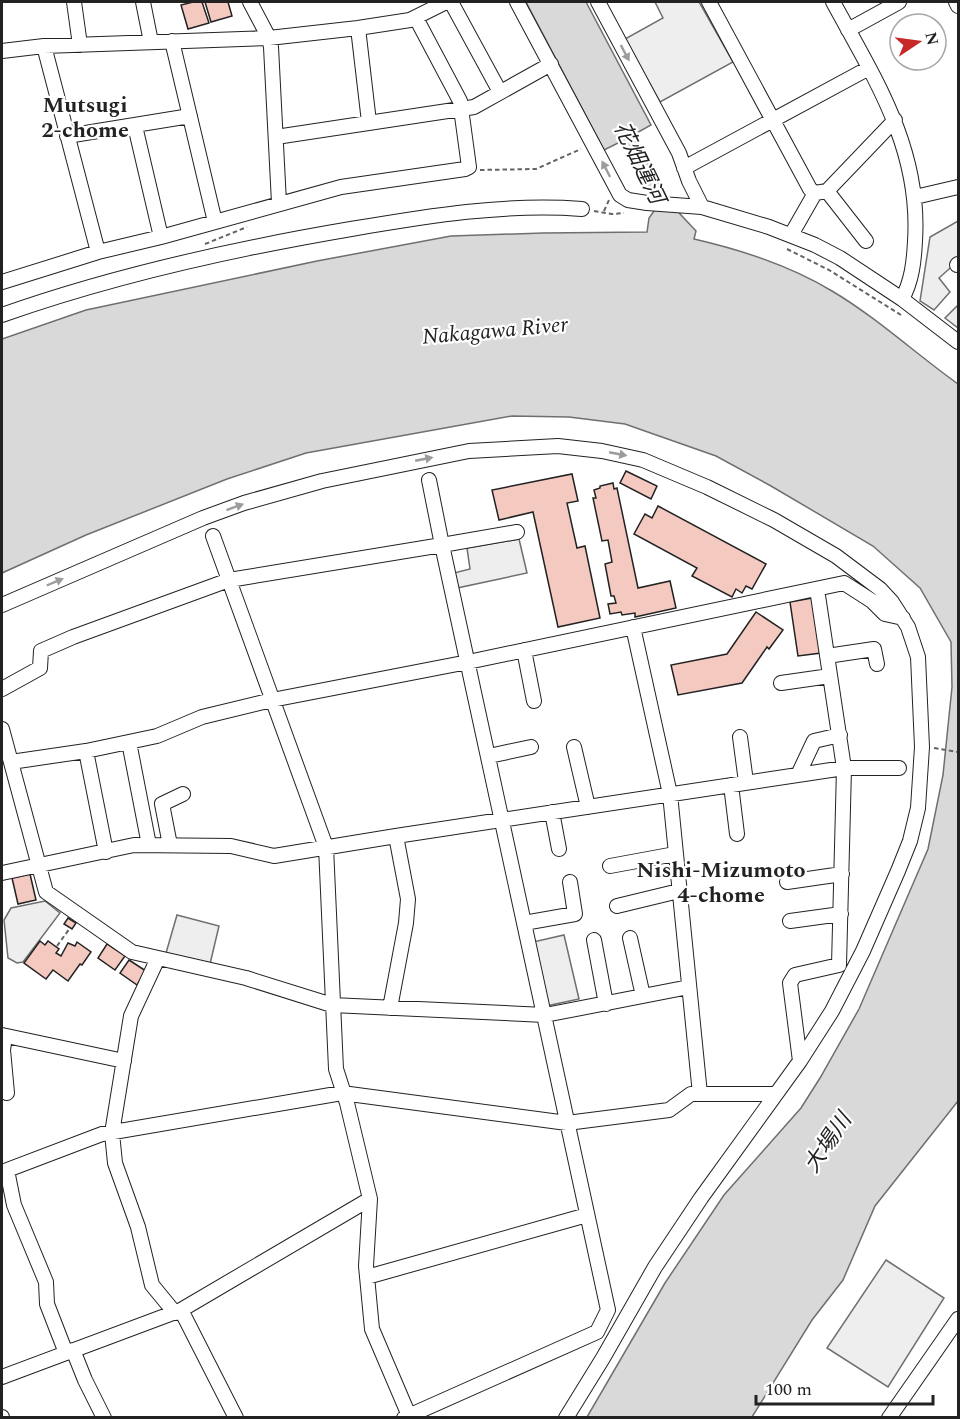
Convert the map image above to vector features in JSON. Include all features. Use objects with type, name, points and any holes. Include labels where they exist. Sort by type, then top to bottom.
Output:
[{"type":"street","points":[[74,2],[80,45]]},
{"type":"street","points":[[143,2],[151,42]]},
{"type":"street","points":[[250,2],[269,38],[279,203]]},
{"type":"street","points":[[2,51],[44,46],[269,38],[358,28],[416,18],[446,2]]},
{"type":"street","points":[[451,2],[500,92]]},
{"type":"street","points":[[517,2],[620,195],[628,200],[647,203],[702,207],[791,235],[840,258],[902,299],[958,342]]},
{"type":"street","points":[[599,2],[679,153],[702,207]]},
{"type":"street","points":[[710,2],[810,189],[821,192],[866,241]]},
{"type":"street","points":[[833,2],[895,120],[908,160],[915,196],[915,252],[908,288],[902,299]]},
{"type":"street","points":[[848,30],[899,2]]},
{"type":"street","points":[[956,2],[958,6]]},
{"type":"street","points":[[2,282],[98,252],[341,187],[469,167],[460,101],[416,18]]},
{"type":"street","points":[[358,28],[369,122]]},
{"type":"street","points":[[172,41],[215,222]]},
{"type":"street","points":[[44,46],[98,252]]},
{"type":"street","points":[[276,137],[474,107],[551,64]]},
{"type":"street","points":[[684,168],[869,68]]},
{"type":"street","points":[[67,136],[190,116]]},
{"type":"street","points":[[791,235],[821,192],[895,120]]},
{"type":"street","points":[[135,126],[161,237]]},
{"type":"street","points":[[915,196],[958,188]]},
{"type":"street","points":[[2,315],[110,281],[280,241],[464,212],[557,207],[582,209]]},
{"type":"street","points":[[2,605],[203,518],[322,481],[469,451],[558,446],[582,448],[642,460],[675,472],[804,537],[854,569],[880,589],[892,602],[913,639],[918,657],[922,747],[918,808],[898,871],[842,994],[800,1061],[655,1267],[566,1418]]},
{"type":"street","points":[[213,536],[326,847],[336,1069],[347,1103],[370,1198],[367,1276],[372,1329],[408,1417],[597,1332],[608,1311],[429,480]]},
{"type":"street","points":[[2,689],[40,668],[42,651],[73,637],[229,580],[517,532]]},
{"type":"street","points":[[11,762],[86,752],[157,736],[202,717],[272,700],[468,662],[844,583],[885,614],[903,618]]},
{"type":"street","points":[[800,1061],[790,983],[795,975],[839,965],[841,914],[844,768],[817,589]]},
{"type":"street","points":[[633,627],[670,794],[700,1094]]},
{"type":"street","points":[[828,656],[874,649],[877,664]]},
{"type":"street","points":[[524,650],[534,701]]},
{"type":"street","points":[[781,683],[830,676]]},
{"type":"street","points":[[2,729],[46,892],[132,952],[246,978],[332,1005],[545,1015],[689,987]]},
{"type":"street","points":[[798,775],[814,741],[840,735]]},
{"type":"street","points":[[740,737],[746,782]]},
{"type":"street","points":[[129,742],[149,845]]},
{"type":"street","points":[[489,756],[531,747]]},
{"type":"street","points":[[574,747],[588,807]]},
{"type":"street","points":[[86,752],[106,852]]},
{"type":"street","points":[[2,873],[134,846],[149,845],[231,846],[274,856],[844,768],[899,768]]},
{"type":"street","points":[[731,785],[737,834]]},
{"type":"street","points":[[170,845],[162,804],[183,794]]},
{"type":"street","points":[[552,812],[559,849]]},
{"type":"street","points":[[390,1008],[406,923],[408,899],[396,836]]},
{"type":"street","points":[[610,866],[675,854]]},
{"type":"street","points":[[787,882],[842,874]]},
{"type":"street","points":[[524,923],[575,914],[570,882]]},
{"type":"street","points":[[617,906],[679,891]]},
{"type":"street","points":[[790,921],[841,914]]},
{"type":"street","points":[[630,938],[643,996]]},
{"type":"street","points":[[594,940],[606,1004]]},
{"type":"street","points":[[158,958],[131,1016],[112,1133],[115,1163],[138,1227],[152,1285],[178,1311],[236,1418]]},
{"type":"street","points":[[7,1093],[3,1036],[124,1061]]},
{"type":"street","points":[[104,1418],[47,1304],[46,1282],[14,1205],[4,1171],[102,1134],[342,1093],[567,1123],[669,1110],[691,1094],[775,1094]]},
{"type":"street","points":[[2,1377],[178,1311],[370,1198]]},
{"type":"street","points":[[367,1276],[587,1215]]},
{"type":"street","points":[[889,1418],[958,1319]]},
{"type":"path","points":[[469,167],[476,170],[536,169],[585,147]]},
{"type":"path","points":[[582,209],[612,214],[623,213]]},
{"type":"path","points":[[203,244],[255,224]]},
{"type":"path","points":[[781,246],[829,270],[893,312],[907,317],[911,316],[915,310]]},
{"type":"path","points":[[940,750],[958,752]]},
{"type":"path","points":[[57,946],[70,928]]},
{"type":"shaded area","points":[[655,2],[699,2],[733,62],[660,102],[625,39],[663,18]]},
{"type":"shaded area","points":[[958,221],[958,261],[939,278],[950,292],[934,310],[920,301],[930,237]]},
{"type":"shaded area","points":[[958,305],[958,328],[945,318]]},
{"type":"shaded area","points":[[519,539],[527,573],[457,588],[454,573],[470,569],[467,548]]},
{"type":"shaded area","points":[[45,901],[60,913],[23,962],[17,963],[8,958],[4,920],[11,908]]},
{"type":"shaded area","points":[[177,915],[219,926],[210,964],[166,953]]},
{"type":"shaded area","points":[[564,935],[579,999],[546,1006],[533,942]]},
{"type":"shaded area","points":[[886,1260],[944,1298],[888,1387],[827,1348]]},
{"type":"water","points":[[526,2],[586,2],[651,125],[633,135],[667,200],[696,231],[694,239],[765,259],[816,282],[864,312],[958,384],[958,1101],[875,1206],[843,1280],[812,1320],[752,1417],[587,1417],[665,1283],[724,1195],[801,1108],[820,1078],[859,1009],[928,849],[943,775],[952,687],[951,642],[920,588],[873,546],[716,456],[625,424],[569,417],[512,416],[306,453],[227,479],[86,535],[2,573],[2,339],[86,310],[317,261],[451,236],[647,232],[649,218],[654,211],[652,198],[622,141],[604,150]]},
{"type":"building","points":[[202,2],[209,23],[188,29],[181,5]]},
{"type":"building","points":[[205,2],[228,2],[232,16],[211,22]]},
{"type":"building","points":[[626,471],[657,486],[651,499],[620,483]]},
{"type":"building","points":[[572,474],[578,501],[567,503],[577,548],[585,546],[600,618],[558,627],[533,512],[499,520],[492,490]]},
{"type":"building","points":[[613,483],[614,489],[617,488],[638,588],[670,581],[676,608],[635,617],[635,613],[610,614],[608,604],[616,603],[614,596],[611,596],[605,564],[612,562],[608,540],[602,541],[593,498],[596,498],[594,490]]},
{"type":"building","points":[[658,506],[766,564],[752,589],[746,586],[742,593],[736,589],[732,597],[692,576],[697,568],[634,534],[645,514],[652,518]]},
{"type":"building","points":[[812,598],[821,653],[798,656],[790,602]]},
{"type":"building","points":[[756,612],[783,630],[769,649],[767,647],[742,683],[678,695],[671,665],[727,654]]},
{"type":"building","points":[[30,874],[36,900],[18,904],[12,878]]},
{"type":"building","points":[[68,918],[76,923],[72,929],[64,924]]},
{"type":"building","points":[[40,941],[45,945],[48,941],[59,949],[56,953],[61,956],[68,943],[75,946],[77,942],[91,952],[68,981],[53,970],[46,979],[24,963]]},
{"type":"building","points":[[107,944],[125,956],[115,970],[98,958]]},
{"type":"building","points":[[129,960],[146,971],[137,985],[120,973]]},
{"type":"district","name":"Mutsugi 2-chome","points":[[85,118]]},
{"type":"district","name":"Nishi-Mizumoto 4-chome","points":[[721,882]]},
{"type":"water label","name":"花畑運河","points":[[639,163]]},
{"type":"water label","name":"Nakagawa River","points":[[495,331]]},
{"type":"water label","name":"大場川","points":[[828,1143]]}]
